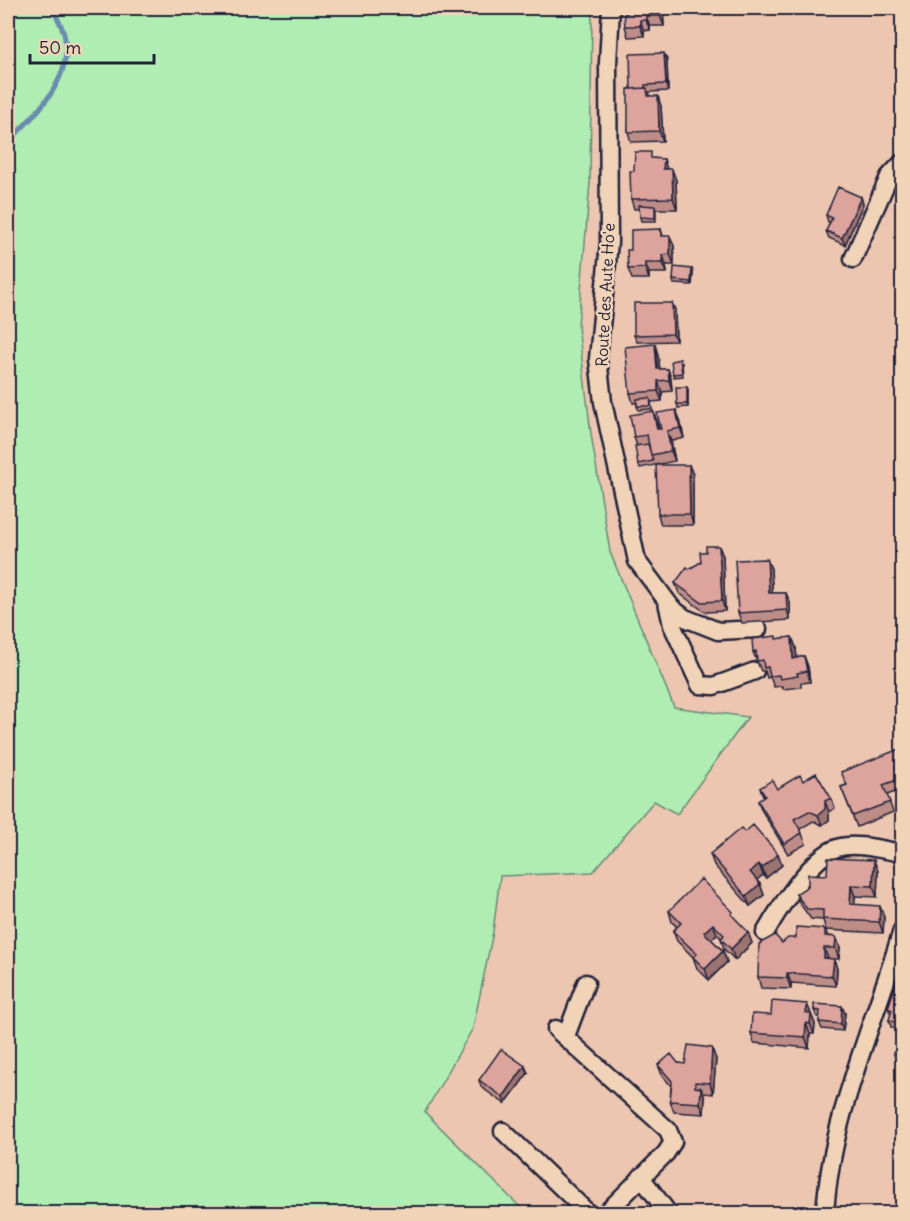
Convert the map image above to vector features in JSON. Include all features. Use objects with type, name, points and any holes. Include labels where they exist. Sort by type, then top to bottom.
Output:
[{"type":"street","name":"Route des Aute Ho'e","points":[[611,8],[608,63],[609,242],[598,358],[603,402],[637,561],[672,608],[703,627],[717,632],[758,629]]},
{"type":"street","points":[[853,259],[889,177],[903,163]]},
{"type":"street","points":[[667,600],[672,625],[700,685],[714,686],[755,671]]},
{"type":"street","points":[[765,933],[809,872],[821,858],[829,853],[838,848],[871,848],[903,853]]},
{"type":"street","points":[[825,1214],[832,1154],[845,1103],[903,930]]},
{"type":"street","points":[[586,983],[561,1033],[668,1130],[673,1142],[666,1153],[605,1214]]},
{"type":"street","points":[[502,1131],[589,1214]]},
{"type":"street","points":[[641,1177],[669,1214]]},
{"type":"green space","points":[[8,8],[592,8],[590,183],[578,326],[591,434],[610,552],[674,707],[748,717],[677,814],[654,801],[593,872],[500,876],[493,932],[473,1028],[425,1112],[526,1213],[8,1213]]},
{"type":"building","points":[[628,8],[660,8],[660,16],[646,16],[646,20],[640,20],[640,26],[625,26],[624,14],[627,13]]},
{"type":"building","points":[[664,53],[666,84],[645,85],[645,88],[631,89],[630,54]]},
{"type":"building","points":[[647,88],[648,96],[658,96],[659,131],[628,132],[628,89]]},
{"type":"building","points":[[635,152],[651,152],[651,158],[664,159],[663,169],[672,169],[673,198],[631,199],[630,171],[634,171]]},
{"type":"building","points":[[838,187],[861,197],[842,238],[826,231],[832,218],[826,215]]},
{"type":"building","points":[[639,205],[655,206],[655,218],[640,217]]},
{"type":"building","points":[[661,229],[661,236],[670,236],[670,254],[663,255],[663,263],[645,263],[645,268],[628,269],[627,250],[631,250],[631,230]]},
{"type":"building","points":[[674,267],[692,269],[691,282],[673,280]]},
{"type":"building","points":[[634,303],[672,303],[673,334],[634,335]]},
{"type":"building","points":[[655,344],[657,369],[668,369],[669,380],[658,381],[658,391],[630,393],[625,347]]},
{"type":"building","points":[[680,359],[682,373],[673,374],[671,361]]},
{"type":"building","points":[[676,387],[687,387],[687,404],[677,404]]},
{"type":"building","points":[[650,398],[651,406],[637,406],[637,399]]},
{"type":"building","points":[[676,410],[680,428],[667,431],[671,451],[651,455],[647,435],[634,437],[630,415],[653,411],[657,429],[661,429],[657,413]]},
{"type":"building","points":[[648,444],[653,461],[638,464],[635,446]]},
{"type":"building","points":[[656,465],[689,465],[690,514],[658,514]]},
{"type":"building","points":[[706,546],[719,546],[722,601],[701,602],[675,583],[687,567],[689,569],[701,562],[700,552],[706,552]]},
{"type":"building","points":[[767,559],[769,593],[786,593],[787,610],[738,613],[735,560]]},
{"type":"building","points":[[776,636],[776,639],[792,637],[793,659],[804,656],[807,671],[797,673],[798,676],[780,679],[779,675],[770,676],[768,667],[764,668],[763,660],[757,661],[756,651],[753,652],[752,639]]},
{"type":"building","points":[[902,748],[903,778],[883,785],[890,802],[853,816],[841,787],[847,785],[841,772]]},
{"type":"building","points":[[816,773],[831,798],[825,801],[825,809],[818,815],[809,811],[794,819],[802,833],[784,844],[758,801],[765,796],[760,788],[772,780],[777,789],[800,775],[803,781]]},
{"type":"building","points":[[753,825],[778,854],[762,868],[759,864],[750,872],[760,884],[746,896],[710,854],[741,828],[745,832]]},
{"type":"building","points":[[828,858],[874,860],[873,886],[851,885],[850,904],[880,906],[879,922],[823,919],[823,910],[807,909],[796,894],[808,886],[808,874],[827,875]]},
{"type":"building","points":[[701,879],[733,912],[731,914],[748,932],[731,949],[721,939],[724,935],[713,924],[704,932],[723,951],[705,969],[693,957],[697,954],[673,931],[681,923],[669,911]]},
{"type":"building","points":[[796,927],[825,929],[825,936],[836,937],[835,948],[824,948],[824,958],[834,959],[832,976],[787,973],[787,978],[758,977],[759,944],[775,935],[782,943],[788,938],[796,938]]},
{"type":"building","points":[[901,968],[903,969],[903,1025],[889,1020],[892,1010],[888,1008]]},
{"type":"building","points":[[772,1001],[807,1004],[806,1013],[811,1014],[810,1024],[806,1023],[805,1037],[751,1033],[752,1014],[771,1015]]},
{"type":"building","points":[[814,1004],[842,1006],[841,1024],[819,1022],[820,1011],[814,1010]]},
{"type":"building","points":[[897,1038],[903,1040],[903,1055],[894,1054]]},
{"type":"building","points":[[688,1045],[712,1048],[710,1083],[695,1082],[695,1087],[701,1088],[700,1103],[670,1101],[672,1081],[658,1065],[671,1054],[678,1063],[685,1064]]},
{"type":"building","points":[[501,1049],[525,1066],[503,1097],[479,1080]]},
{"type":"waterway","points":[[8,142],[51,94],[64,66],[66,50],[64,34],[52,8]]}]
